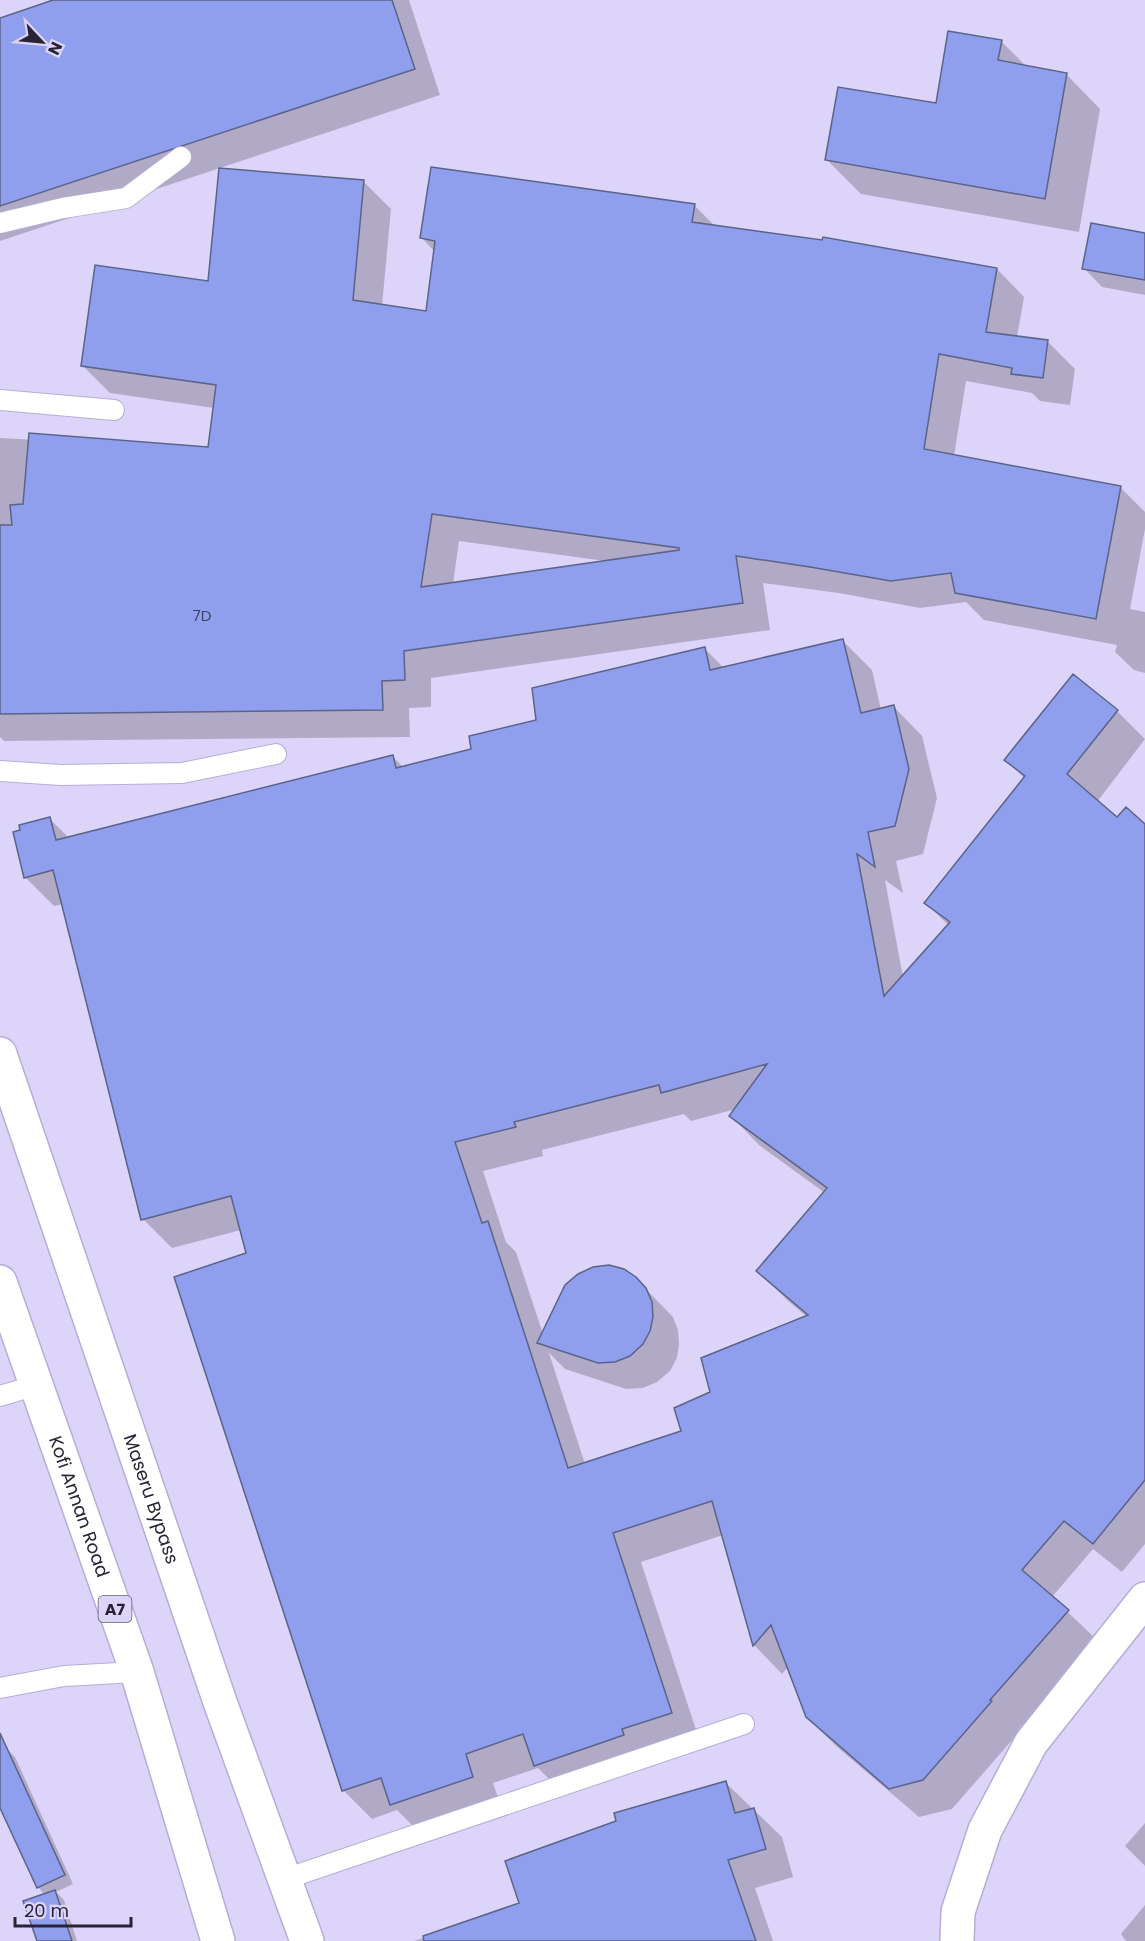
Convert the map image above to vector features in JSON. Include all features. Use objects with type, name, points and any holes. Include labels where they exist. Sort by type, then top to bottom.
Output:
[{"type":"street","name":"Maseru Bypass","points":[[0,1054],[216,1691],[307,1941]]},
{"type":"street","name":"Kofi Annan Road","points":[[0,1282],[137,1672],[218,1941]]},
{"type":"street","points":[[957,1941],[957,1912],[985,1830],[1031,1743],[1145,1599]]},
{"type":"lane","points":[[0,223],[63,208],[126,198],[181,157]]},
{"type":"lane","points":[[0,400],[114,410]]},
{"type":"lane","points":[[0,771],[61,776],[183,773],[276,754]]},
{"type":"lane","points":[[0,1396],[37,1385]]},
{"type":"lane","points":[[0,1688],[64,1676],[137,1672]]},
{"type":"lane","points":[[285,1878],[744,1724]]},
{"type":"building","points":[[53,0],[392,0],[415,69],[0,206],[0,18]]},
{"type":"building","points":[[948,31],[1002,40],[998,60],[1067,73],[1045,199],[825,160],[838,87],[936,103]]},
{"type":"building","points":[[431,167],[695,204],[692,222],[822,240],[823,237],[997,268],[986,332],[1048,340],[1043,378],[1011,374],[1012,368],[939,354],[924,449],[1121,486],[1096,619],[955,593],[951,573],[891,581],[736,556],[743,603],[404,651],[405,680],[382,681],[383,710],[0,714],[0,525],[12,525],[10,505],[23,504],[29,433],[208,447],[216,385],[81,366],[95,265],[208,281],[219,168],[364,180],[353,300],[426,311],[435,241],[420,238]],"holes":[[[432,514],[679,548],[679,550],[421,587]]]},
{"type":"building","points":[[1091,223],[1145,233],[1145,280],[1082,269]]},
{"type":"building","points":[[843,639],[861,713],[894,705],[909,769],[895,826],[868,832],[875,867],[857,854],[884,996],[950,922],[924,903],[1025,776],[1004,760],[1073,674],[1118,710],[1067,774],[1117,817],[1126,807],[1145,824],[1145,1480],[1093,1544],[1064,1521],[1022,1570],[1069,1610],[923,1780],[889,1789],[806,1717],[771,1625],[753,1646],[712,1501],[613,1533],[672,1713],[622,1729],[624,1735],[534,1766],[523,1734],[466,1754],[473,1777],[390,1805],[381,1778],[342,1791],[174,1277],[246,1253],[231,1196],[141,1220],[53,870],[24,878],[13,832],[20,830],[19,825],[50,817],[56,840],[393,755],[396,768],[471,749],[469,736],[536,720],[532,688],[705,647],[710,670]],"holes":[[[767,1064],[729,1116],[827,1188],[756,1271],[808,1315],[701,1358],[710,1392],[674,1408],[681,1431],[568,1468],[488,1221],[482,1223],[455,1142],[516,1127],[514,1122],[659,1085],[661,1093]]]},
{"type":"building","points":[[609,1265],[624,1269],[646,1288],[652,1302],[653,1317],[650,1331],[643,1344],[630,1356],[615,1362],[598,1363],[537,1343],[565,1285],[578,1274],[593,1267]]},
{"type":"building","points":[[0,1733],[65,1875],[37,1888],[0,1808]]},
{"type":"building","points":[[726,1781],[735,1813],[754,1808],[766,1849],[728,1860],[756,1941],[424,1941],[423,1936],[519,1903],[505,1861],[616,1821],[614,1813]]},
{"type":"building","points":[[55,1890],[72,1941],[37,1941],[23,1901]]}]
